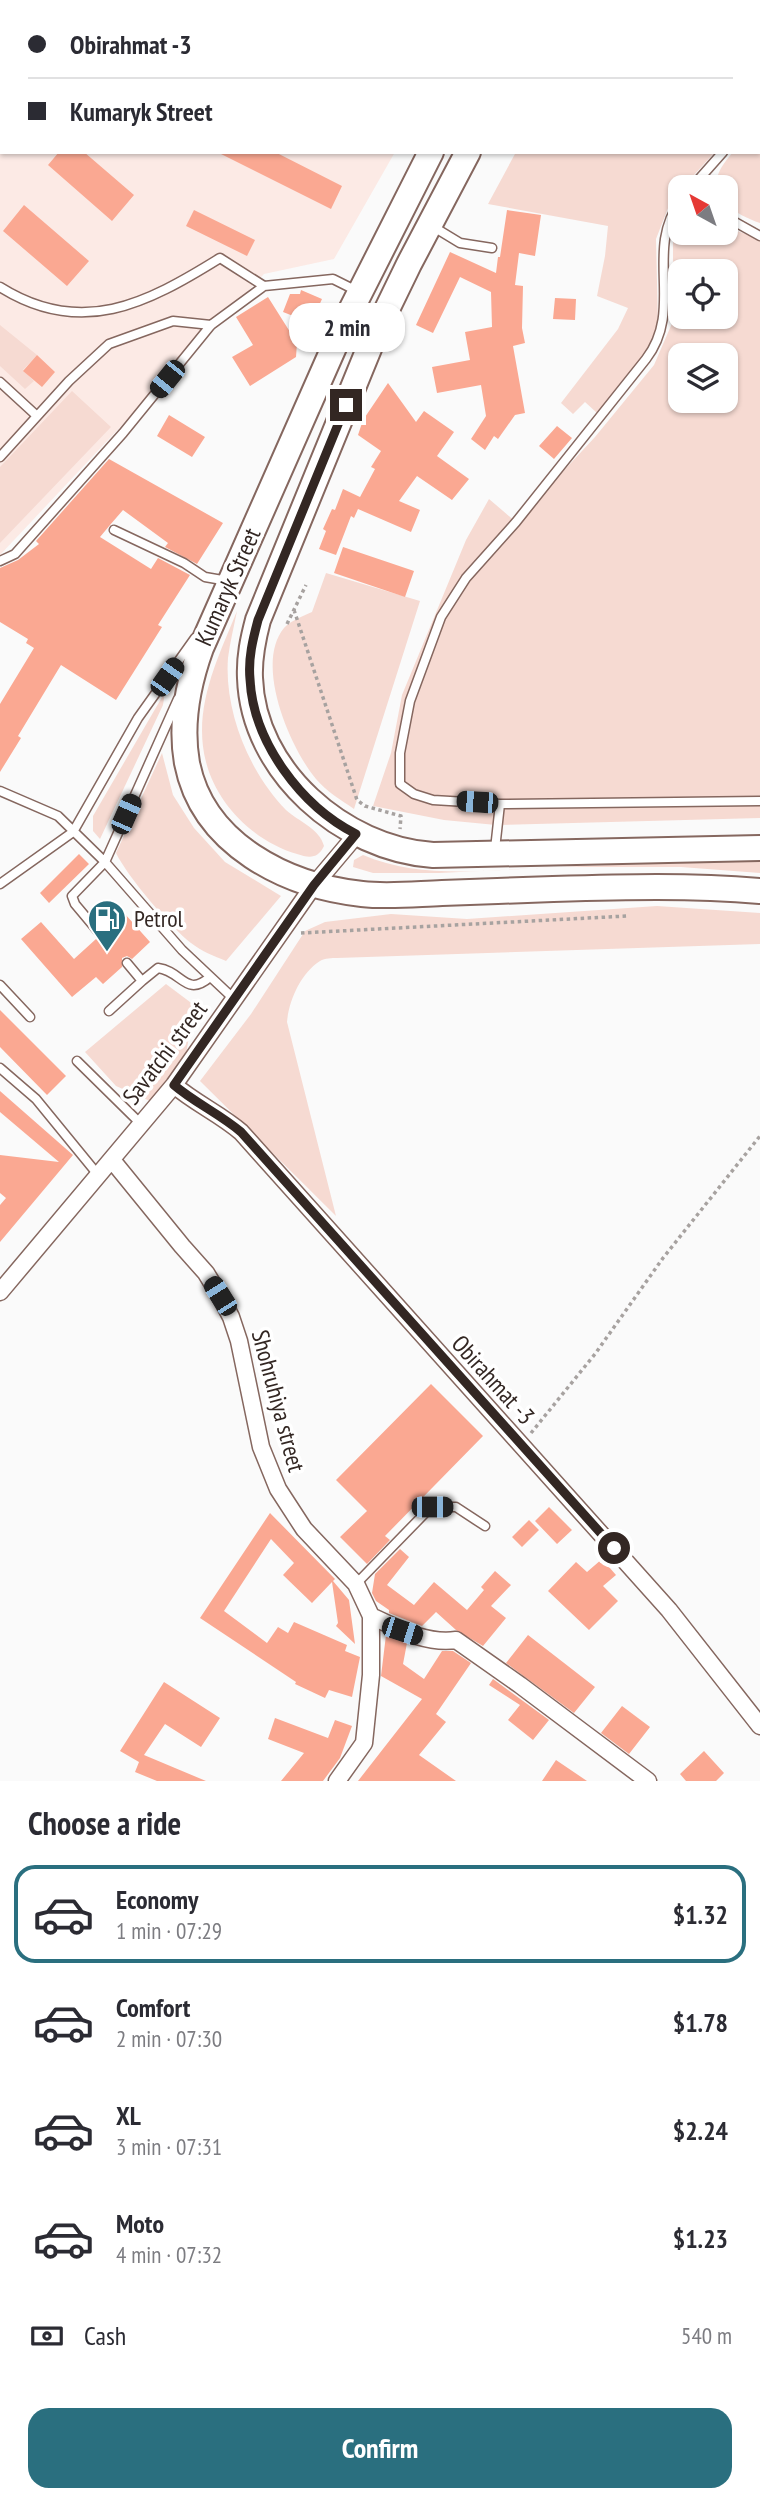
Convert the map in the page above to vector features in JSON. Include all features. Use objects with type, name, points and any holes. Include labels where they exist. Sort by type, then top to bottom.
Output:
[{"type":"main road","name":"Kumaryk Street","points":[[430,154],[359,292],[201,648],[189,691],[185,726],[187,763],[197,791],[211,816],[242,848],[276,872],[314,885],[360,894],[625,887],[760,891]]},
{"type":"main road","name":"Kumaryk Street","points":[[467,154],[390,302],[258,620],[251,648],[250,679],[262,730],[289,776],[332,820],[356,834],[387,846],[424,855],[760,848]]},
{"type":"main road","points":[[413,187],[442,201]]},
{"type":"street","name":"Savatchi street","points":[[0,1291],[174,1085],[314,885],[356,834]]},
{"type":"street","name":"Obirahmat -3","points":[[174,1085],[188,1097],[223,1116],[241,1132],[669,1610],[760,1726]]},
{"type":"street","name":"Shohruhiya street","points":[[112,1160],[181,1247],[206,1273],[220,1296],[239,1341],[261,1447],[278,1489],[304,1529],[356,1584],[371,1616],[371,1675],[364,1743],[337,1781]]},
{"type":"street","points":[[371,1616],[402,1631],[437,1643],[456,1640],[648,1781]]},
{"type":"lane","points":[[704,175],[721,154]]},
{"type":"lane","points":[[668,223],[664,240],[664,322],[658,341],[516,522],[466,578],[442,617],[411,701],[400,752],[400,784],[414,794],[433,800],[500,804],[760,801]]},
{"type":"lane","points":[[738,224],[760,236]]},
{"type":"lane","points":[[429,225],[460,243],[492,248]]},
{"type":"lane","points":[[0,287],[30,304],[52,311],[75,314],[98,312],[166,289],[220,258],[264,286]]},
{"type":"lane","points":[[0,561],[15,554],[114,443],[212,325],[264,286],[333,279],[359,292]]},
{"type":"lane","points":[[0,457],[69,382],[109,344],[173,321],[212,325]]},
{"type":"lane","points":[[0,382],[37,416]]},
{"type":"lane","points":[[0,884],[73,832],[138,718],[228,588],[114,530]]},
{"type":"lane","points":[[101,935],[75,904],[72,896],[105,862],[201,648]]},
{"type":"lane","points":[[0,791],[58,816],[105,862],[182,950],[233,999]]},
{"type":"lane","points":[[495,854],[500,804]]},
{"type":"lane","points":[[127,963],[142,981]]},
{"type":"lane","points":[[109,1011],[158,968],[194,987],[210,977]]},
{"type":"lane","points":[[0,985],[30,1017]]},
{"type":"lane","points":[[77,1061],[141,1125]]},
{"type":"lane","points":[[0,1068],[36,1099],[99,1176]]},
{"type":"lane","points":[[356,1584],[432,1507],[456,1507],[485,1526]]},
{"type":"path","points":[[287,624],[306,585]]},
{"type":"path","points":[[294,610],[357,800],[365,806],[401,816]]},
{"type":"path","points":[[292,942],[301,932],[627,916]]},
{"type":"path","points":[[521,1446],[595,1354],[663,1258],[760,1136]]},
{"type":"shaded area","points":[[0,154],[394,154],[334,259],[264,274],[0,555]]},
{"type":"shaded area","points":[[515,154],[713,154],[694,175],[668,175],[668,208],[656,239],[658,325],[647,351],[597,413],[585,402],[573,414],[561,403],[618,329],[628,308],[597,296],[608,226],[488,204]]},
{"type":"shaded area","points":[[732,154],[760,154],[760,223],[738,212],[738,175],[718,175]]},
{"type":"shaded area","points":[[738,231],[760,239],[760,818],[496,825],[444,820],[373,806],[391,753],[402,695],[466,540],[489,499],[516,522],[595,437],[654,365],[670,329],[738,329],[738,259],[673,259],[673,245],[738,245]]},
{"type":"shaded area","points":[[0,325],[37,355],[23,370],[34,381],[25,389],[0,366]]},
{"type":"shaded area","points":[[72,391],[111,427],[0,543],[0,467]]},
{"type":"shaded area","points":[[326,573],[420,601],[354,809],[324,787],[306,765],[287,727],[274,683],[276,644],[287,625],[312,612]]},
{"type":"shaded area","points":[[237,611],[228,658],[230,699],[235,719],[250,759],[273,795],[286,810],[322,840],[324,846],[313,856],[281,848],[267,841],[240,820],[219,793],[206,762],[202,723],[205,703],[215,665]]},
{"type":"shaded area","points":[[165,692],[163,705],[100,839],[93,831],[93,816]]},
{"type":"shaded area","points":[[162,753],[173,795],[194,828],[225,862],[281,896],[226,961],[182,936],[139,888],[116,853]]},
{"type":"shaded area","points":[[363,855],[410,868],[458,872],[373,873],[353,867],[354,860]]},
{"type":"shaded area","points":[[760,861],[760,873],[681,867],[558,867]]},
{"type":"shaded area","points":[[657,906],[760,913],[760,944],[333,958],[322,960],[313,966],[297,988],[287,1022],[336,1216],[200,1081],[251,1014],[305,931],[325,922],[391,914],[467,919]]},
{"type":"shaded area","points":[[166,984],[194,1005],[186,1055],[150,1101],[116,1086],[85,1052]]},
{"type":"building","points":[[57,154],[86,154],[134,195],[112,221],[48,165]]},
{"type":"building","points":[[221,154],[279,154],[342,186],[331,209]]},
{"type":"building","points":[[24,205],[89,261],[67,286],[3,231]]},
{"type":"building","points":[[194,210],[255,240],[247,256],[186,226]]},
{"type":"building","points":[[507,210],[541,215],[535,256],[519,253],[515,285],[523,286],[522,328],[525,343],[513,346],[525,413],[515,415],[498,439],[494,436],[485,450],[471,439],[486,416],[481,385],[437,393],[432,367],[470,360],[465,332],[492,327],[491,292],[460,277],[433,333],[416,325],[450,252],[496,273]]},
{"type":"building","points":[[301,290],[322,299],[311,323],[283,312],[290,294],[300,294]]},
{"type":"building","points":[[268,297],[297,343],[296,357],[250,386],[232,357],[253,345],[236,317]]},
{"type":"building","points":[[555,298],[576,299],[575,320],[553,319]]},
{"type":"building","points":[[37,355],[55,372],[42,387],[23,371]]},
{"type":"building","points":[[388,383],[416,422],[424,411],[454,432],[437,456],[469,479],[452,500],[417,476],[399,501],[420,510],[411,532],[358,509],[354,518],[351,516],[336,555],[319,549],[326,531],[323,529],[332,509],[335,510],[343,489],[360,497],[375,469],[371,467],[381,451],[358,435],[363,420]]},
{"type":"building","points":[[169,415],[205,437],[192,457],[157,436]]},
{"type":"building","points":[[557,426],[572,438],[554,459],[539,446]]},
{"type":"building","points":[[109,459],[223,523],[197,564],[165,547],[168,543],[123,510],[100,537],[151,569],[158,558],[190,575],[158,625],[162,627],[116,700],[61,665],[18,736],[21,738],[0,772],[0,704],[34,648],[26,643],[28,639],[0,622],[0,568],[18,560],[39,544],[36,541]]},
{"type":"building","points":[[343,547],[414,571],[405,597],[334,573]]},
{"type":"building","points":[[79,854],[89,864],[49,903],[40,893]]},
{"type":"building","points":[[125,914],[150,942],[132,959],[127,956],[122,958],[122,967],[103,984],[96,977],[72,997],[21,939],[41,922],[74,959],[96,939],[101,942],[106,940],[106,931]]},
{"type":"building","points":[[0,1010],[66,1076],[47,1095],[0,1047]]},
{"type":"building","points":[[0,1091],[73,1155],[0,1242],[0,1205],[6,1198],[0,1193],[0,1155],[59,1162],[0,1112]]},
{"type":"building","points":[[431,1384],[483,1436],[385,1536],[390,1540],[367,1564],[340,1537],[367,1511],[336,1480]]},
{"type":"building","points":[[549,1507],[572,1530],[557,1544],[535,1521]]},
{"type":"building","points":[[270,1513],[335,1579],[333,1581],[349,1600],[355,1644],[336,1626],[338,1623],[332,1582],[312,1603],[283,1575],[294,1563],[271,1539],[224,1611],[267,1643],[278,1627],[288,1633],[294,1622],[347,1645],[345,1651],[360,1657],[352,1697],[329,1690],[325,1698],[295,1684],[296,1682],[200,1618]]},
{"type":"building","points":[[529,1520],[539,1530],[522,1547],[512,1537]]},
{"type":"building","points":[[400,1549],[409,1557],[387,1585],[414,1605],[434,1582],[467,1610],[484,1590],[481,1587],[495,1571],[511,1585],[491,1606],[506,1618],[483,1646],[456,1630],[436,1612],[422,1626],[389,1613],[389,1610],[376,1601],[372,1593],[375,1574]]},
{"type":"building","points":[[602,1559],[616,1575],[603,1586],[618,1601],[589,1630],[548,1591],[576,1562],[587,1572]]},
{"type":"building","points":[[386,1635],[407,1643],[403,1664],[424,1679],[442,1651],[453,1651],[471,1663],[436,1714],[446,1722],[419,1755],[456,1781],[358,1781],[422,1699],[381,1676]]},
{"type":"building","points":[[528,1635],[595,1687],[574,1713],[506,1663]]},
{"type":"building","points":[[493,1679],[549,1720],[533,1740],[508,1720],[520,1705],[489,1685]]},
{"type":"building","points":[[164,1682],[220,1718],[201,1747],[165,1724],[144,1755],[206,1781],[157,1781],[135,1772],[139,1762],[120,1751]]},
{"type":"building","points":[[622,1706],[650,1727],[629,1754],[601,1733]]},
{"type":"building","points":[[275,1718],[328,1738],[335,1720],[352,1726],[340,1758],[323,1781],[281,1781],[304,1753],[268,1739]]},
{"type":"building","points":[[704,1751],[724,1773],[716,1781],[686,1781],[680,1774]]},
{"type":"building","points":[[556,1760],[587,1781],[542,1781]]},
{"type":"place","name":"Petrol","points":[[107,953]]},
{"type":"route","points":[[346,405],[258,620],[251,648],[250,679],[255,711],[267,740],[289,776],[324,814],[356,834],[314,885],[174,1085],[188,1097],[223,1116],[241,1132],[614,1548]]}]
